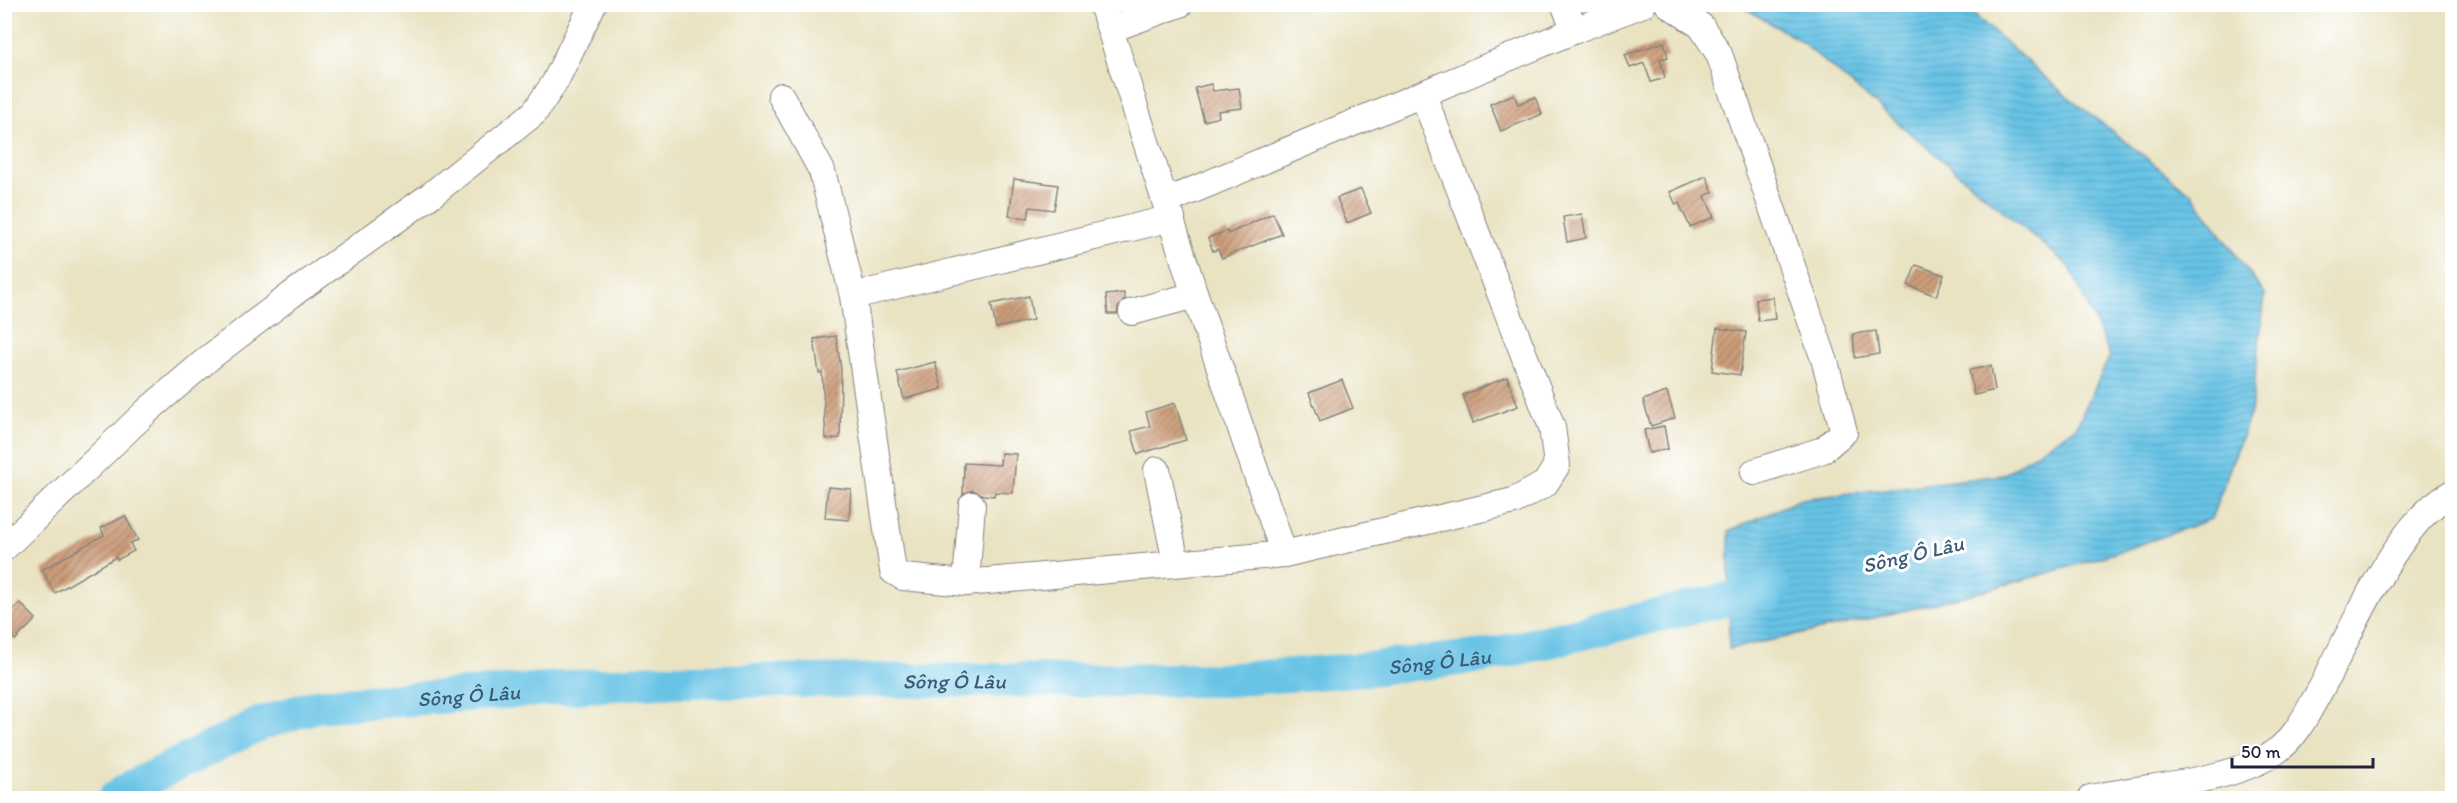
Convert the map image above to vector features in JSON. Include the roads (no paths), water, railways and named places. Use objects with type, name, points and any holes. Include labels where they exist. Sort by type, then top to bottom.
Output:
[{"type":"street","points":[[4,548],[147,411],[209,358],[291,295],[431,195],[534,113],[555,82],[593,4]]},
{"type":"street","points":[[1102,4],[1195,294],[1284,554]]},
{"type":"street","points":[[1111,30],[1180,4]]},
{"type":"street","points":[[1564,4],[1575,30]]},
{"type":"street","points":[[853,296],[1169,210],[1423,95],[1575,30],[1643,4]]},
{"type":"street","points":[[1668,4],[1701,26],[1719,54],[1825,362],[1844,432],[1823,450],[1754,472]]},
{"type":"street","points":[[781,96],[822,171],[853,296],[893,571],[903,577],[966,583],[1284,554],[1515,501],[1545,484],[1557,465],[1552,427],[1423,95]]},
{"type":"street","points":[[1132,312],[1195,294]]},
{"type":"street","points":[[1157,470],[1176,563]]},
{"type":"street","points":[[2091,798],[2178,783],[2247,767],[2275,752],[2290,739],[2323,686],[2388,562],[2410,528],[2424,513],[2452,493]]},
{"type":"street","points":[[966,583],[972,505]]},
{"type":"water","points":[[1739,5],[1963,5],[2061,91],[2192,194],[2265,295],[2251,412],[2211,519],[2113,554],[2053,572],[1868,619],[1729,649],[1729,531],[1801,499],[2003,475],[2076,427],[2110,356],[2070,267],[1799,40]]},
{"type":"waterway","name":"Sông Ô Lâu","points":[[115,798],[128,789],[259,724],[316,706],[656,681],[1223,680],[1367,669],[1485,656],[1775,588]]}]
